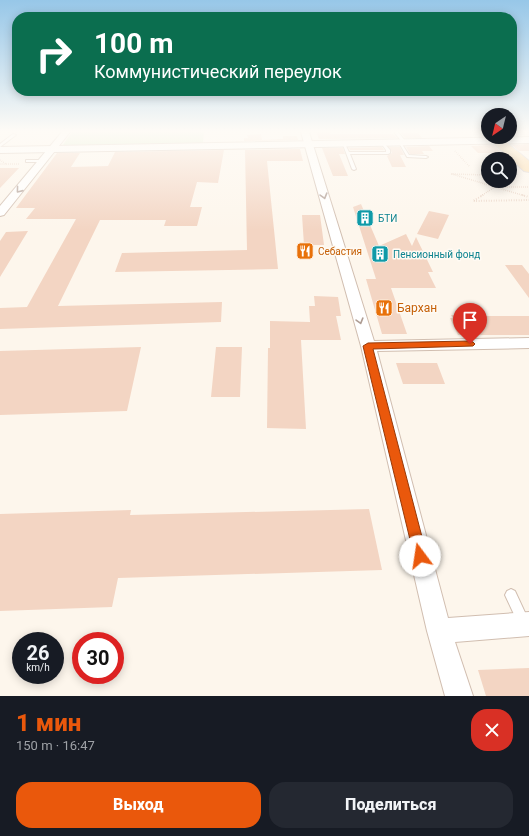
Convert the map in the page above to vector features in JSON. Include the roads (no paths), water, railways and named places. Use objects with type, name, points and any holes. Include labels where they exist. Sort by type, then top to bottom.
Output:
[{"type":"street","points":[[0,213],[39,164]]},
{"type":"street","points":[[315,164],[368,346],[439,631],[459,696]]},
{"type":"street","points":[[368,346],[529,343]]},
{"type":"street","points":[[439,631],[527,625]]},
{"type":"lane","points":[[352,164],[354,169]]},
{"type":"lane","points":[[511,595],[527,625]]},
{"type":"place","name":"БТИ","points":[[365,218]]},
{"type":"place","name":"Себастия","points":[[305,251]]},
{"type":"place","name":"Пенсионный фонд","points":[[380,254]]},
{"type":"place","name":"Бархан","points":[[384,308]]}]
